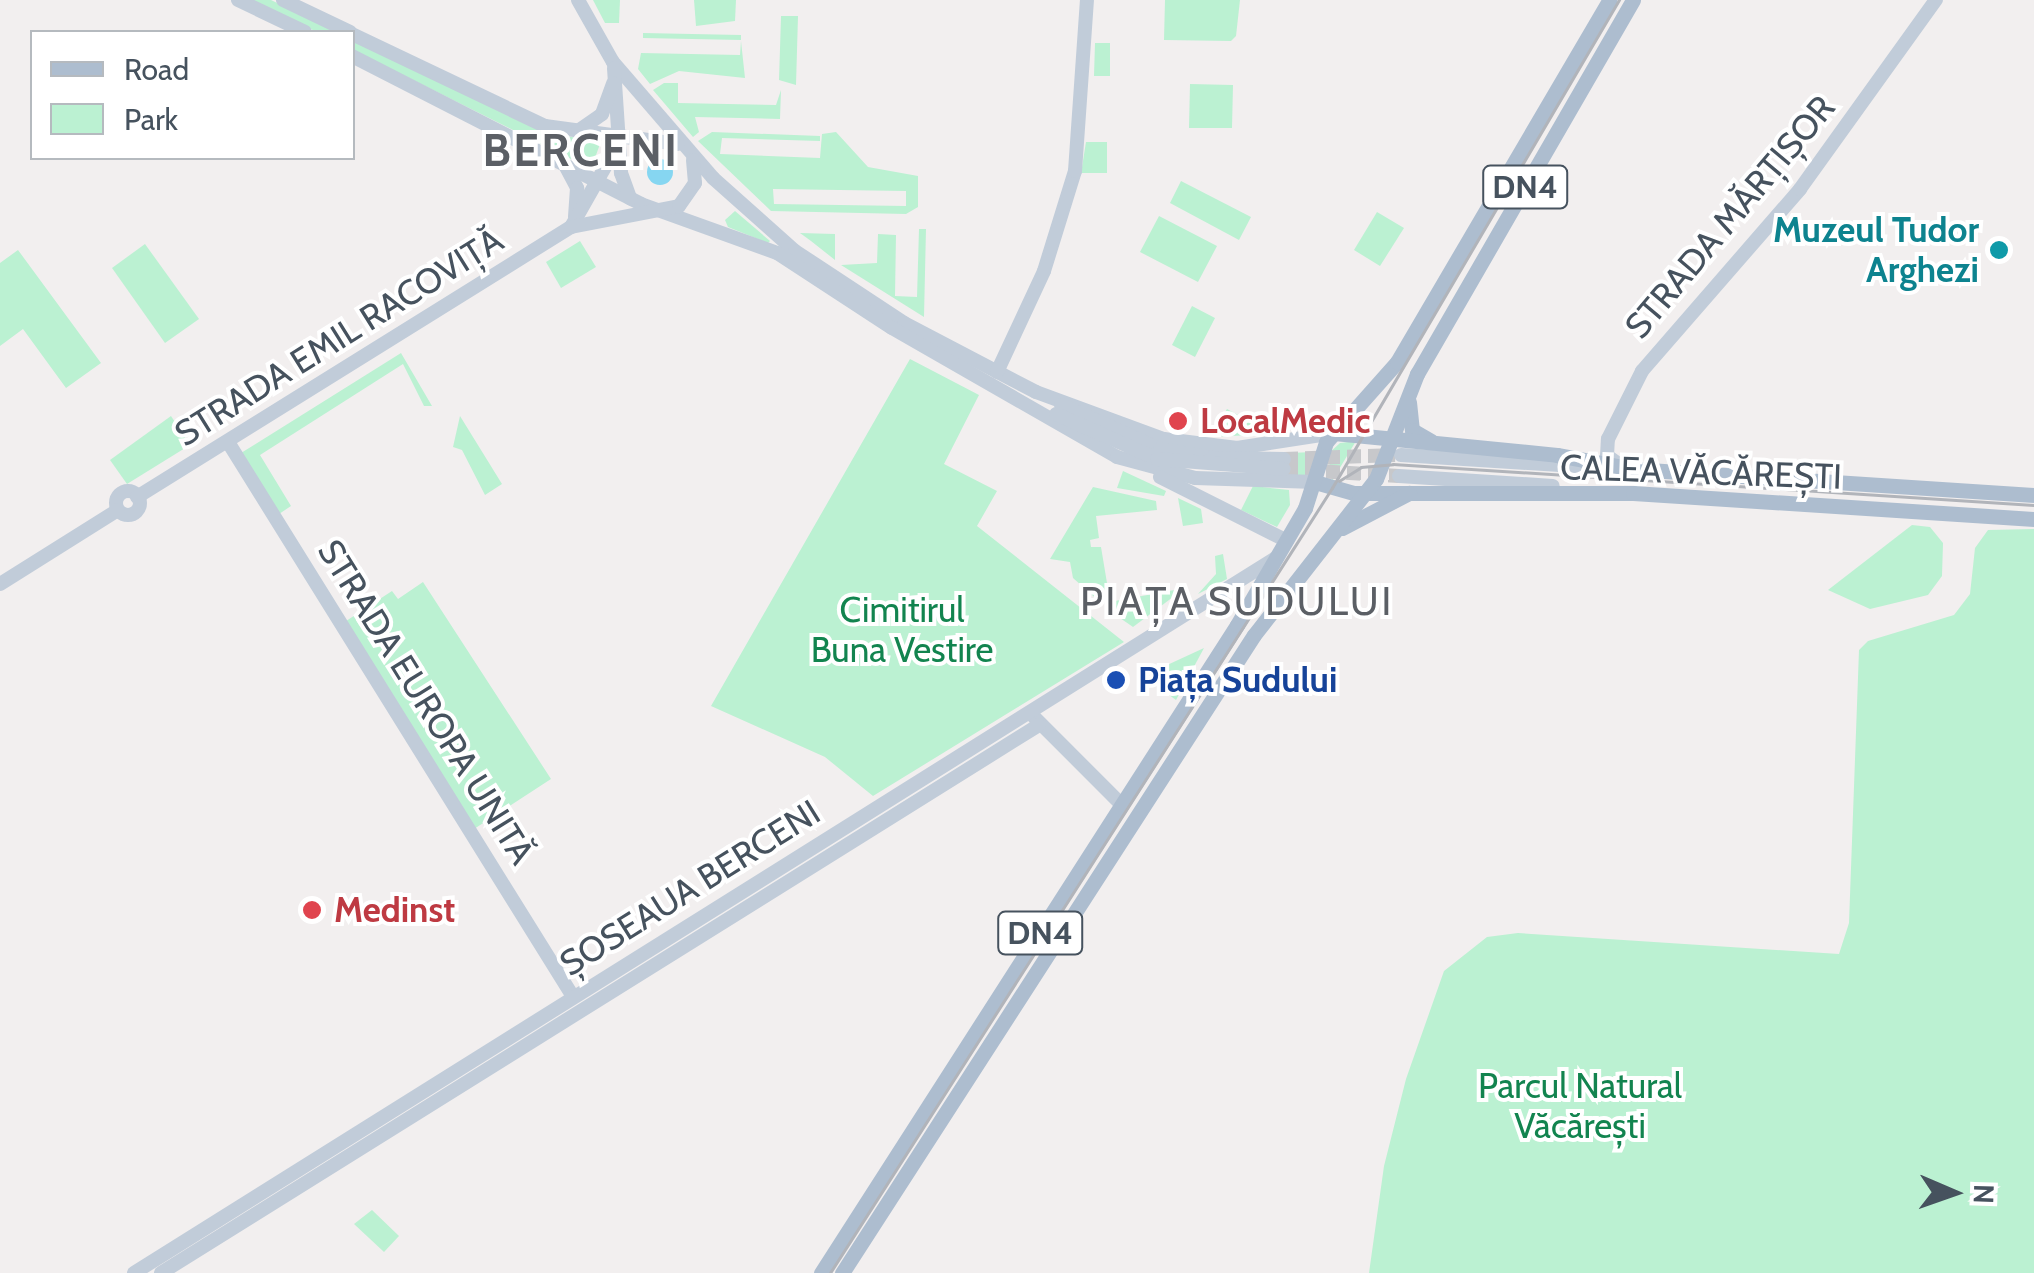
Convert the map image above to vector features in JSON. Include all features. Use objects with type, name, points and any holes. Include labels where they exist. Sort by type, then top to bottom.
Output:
[{"type":"main road","points":[[238,0],[301,30]]},
{"type":"main road","points":[[283,0],[345,30]]},
{"type":"main road","points":[[578,0],[613,62],[689,152],[807,260],[883,311],[995,377],[1074,435],[1142,467],[1283,548]]},
{"type":"main road","points":[[995,377],[1044,270],[1075,171],[1087,0]]},
{"type":"main road","name":"DN4","points":[[842,1273],[1129,809],[1283,548],[1315,482],[1322,448],[1397,362],[1608,0]]},
{"type":"main road","name":"DN4","points":[[821,1273],[1129,809],[1326,540],[1366,492],[1417,374],[1634,0]]},
{"type":"main road","name":"STRADA MĂRȚIȘOR","points":[[1607,446],[1618,410],[1649,360],[1800,189],[1936,0]]},
{"type":"main road","points":[[355,35],[535,122],[571,133],[647,138],[689,152]]},
{"type":"main road","points":[[355,58],[565,164],[602,178],[630,198],[777,253],[892,328],[1157,459],[1284,464],[1160,449],[1036,392]]},
{"type":"main road","points":[[571,133],[605,110],[613,62]]},
{"type":"main road","points":[[613,62],[620,159],[630,198]]},
{"type":"main road","points":[[602,178],[620,136]]},
{"type":"main road","points":[[602,178],[647,138]]},
{"type":"main road","points":[[664,212],[691,194],[696,177],[689,152]]},
{"type":"main road","points":[[565,164],[578,196],[571,227]]},
{"type":"main road","name":"STRADA EMIL RACOVIȚĂ","points":[[571,227],[602,178]]},
{"type":"main road","name":"STRADA EMIL RACOVIȚĂ","points":[[0,584],[118,510],[121,494],[138,497],[571,227],[620,214],[664,212]]},
{"type":"main road","points":[[1417,374],[1408,406],[1412,430],[1431,442],[1474,448]]},
{"type":"main road","points":[[995,377],[1188,444],[1252,447],[1334,433]]},
{"type":"main road","name":"CALEA VĂCĂREȘTI","points":[[1334,433],[1586,460],[1633,470],[2034,494]]},
{"type":"main road","name":"STRADA EUROPA UNITĂ","points":[[228,442],[572,995]]},
{"type":"main road","points":[[1586,460],[1607,446],[1610,459],[1633,470]]},
{"type":"main road","points":[[1401,456],[1633,470]]},
{"type":"main road","points":[[1142,467],[1195,478],[1315,482]]},
{"type":"main road","points":[[1399,476],[1634,493]]},
{"type":"main road","name":"CALEA VĂCĂREȘTI","points":[[1315,482],[1366,492],[1423,490],[1552,497],[1634,493],[2034,519]]},
{"type":"main road","points":[[1326,540],[1378,505],[1423,490]]},
{"type":"main road","points":[[1960,514],[1962,490]]},
{"type":"main road","name":"ȘOSEAUA BERCENI","points":[[134,1273],[211,1233],[1035,719],[1283,548]]},
{"type":"main road","points":[[1035,719],[1129,809]]},
{"type":"main road","name":"ȘOSEAUA BERCENI","points":[[346,1147],[572,995],[720,913]]},
{"type":"main road","name":"ȘOSEAUA BERCENI","points":[[161,1273],[211,1233]]},
{"type":"green space","points":[[250,0],[271,0],[333,30],[313,30]]},
{"type":"green space","points":[[593,0],[620,0],[619,23],[605,23]]},
{"type":"green space","points":[[694,0],[736,0],[735,21],[696,26]]},
{"type":"green space","points":[[1165,0],[1240,0],[1236,36],[1231,41],[1164,40]]},
{"type":"green space","points":[[781,16],[798,16],[796,85],[779,80]]},
{"type":"green space","points":[[643,33],[741,35],[741,40],[643,38]]},
{"type":"green space","points":[[355,41],[535,128],[600,144],[591,169],[355,51]]},
{"type":"green space","points":[[741,41],[745,78],[679,71],[650,84],[638,69],[641,53],[740,55]]},
{"type":"green space","points":[[1095,43],[1110,43],[1110,76],[1094,76]]},
{"type":"green space","points":[[664,83],[678,83],[678,103],[776,105],[781,90],[780,119],[695,117],[699,132],[693,137],[653,90]]},
{"type":"green space","points":[[1190,84],[1233,85],[1232,128],[1189,128]]},
{"type":"green space","points":[[712,132],[820,136],[820,141],[722,138],[720,154],[820,158],[822,134],[836,132],[868,167],[918,176],[918,207],[906,214],[771,211],[698,141]],"holes":[[[773,189],[906,191],[906,206],[774,204]]]},
{"type":"green space","points":[[1086,142],[1107,142],[1107,173],[1081,173]]},
{"type":"green space","points":[[1181,181],[1251,217],[1239,240],[1170,203]]},
{"type":"green space","points":[[735,211],[770,241],[728,227],[725,220]]},
{"type":"green space","points":[[1377,212],[1404,228],[1380,266],[1354,250]]},
{"type":"green space","points":[[1159,216],[1217,246],[1198,282],[1140,252]]},
{"type":"green space","points":[[919,229],[926,229],[924,317],[841,265],[877,263],[878,234],[896,235],[895,296],[917,297]]},
{"type":"green space","points":[[800,233],[835,234],[835,260],[811,241]]},
{"type":"green space","points":[[580,241],[596,267],[561,288],[546,262]]},
{"type":"green space","points":[[145,244],[199,319],[165,343],[112,268]]},
{"type":"green space","points":[[18,250],[101,363],[66,388],[23,329],[0,346],[0,263]]},
{"type":"green space","points":[[1192,306],[1215,318],[1195,357],[1172,345]]},
{"type":"green space","points":[[401,353],[432,406],[424,406],[403,364],[260,455],[291,506],[279,514],[241,453]]},
{"type":"green space","name":"Cimitirul Buna Vestire","points":[[910,359],[979,395],[944,464],[997,491],[977,526],[1124,642],[873,796],[825,757],[711,706]]},
{"type":"green space","points":[[1227,409],[1273,434],[1210,437]]},
{"type":"green space","points":[[171,416],[190,445],[127,484],[110,460]]},
{"type":"green space","points":[[460,416],[502,484],[485,495],[462,450],[453,447]]},
{"type":"green space","points":[[1356,441],[1332,481],[1328,454],[1340,443]]},
{"type":"green space","points":[[1313,452],[1309,477],[1291,476],[1290,453]]},
{"type":"green space","points":[[1123,471],[1166,491],[1164,496],[1117,488]]},
{"type":"green space","points":[[1253,486],[1289,490],[1290,505],[1277,527],[1241,510]]},
{"type":"green space","points":[[1093,487],[1156,501],[1157,510],[1096,516],[1099,538],[1090,540],[1091,547],[1101,547],[1108,589],[1100,602],[1073,578],[1070,562],[1050,559]]},
{"type":"green space","points":[[1178,498],[1201,509],[1203,523],[1183,526]]},
{"type":"green space","points":[[1912,525],[1930,527],[1943,543],[1942,576],[1928,595],[1870,609],[1828,590]]},
{"type":"green space","name":"Parcul Natural Văcărești","points":[[2034,529],[2034,1273],[1369,1273],[1384,1166],[1406,1079],[1444,971],[1487,937],[1518,933],[1839,954],[1849,923],[1859,650],[1868,641],[1954,615],[1970,594],[1975,548],[1988,530]]},
{"type":"green space","points":[[1223,554],[1227,579],[1198,594],[1216,574],[1215,556]]},
{"type":"green space","points":[[423,582],[551,779],[474,829],[343,623],[392,591],[398,599]]},
{"type":"green space","points":[[1185,588],[1133,627],[1107,609],[1115,601]]},
{"type":"green space","points":[[1204,648],[1176,700],[1150,681],[1152,672]]},
{"type":"green space","points":[[372,1210],[399,1236],[384,1252],[354,1224]]},
{"type":"water","points":[[660,159],[669,163],[673,172],[669,181],[660,185],[651,181],[647,172],[651,163]]},
{"type":"tunnel","points":[[1284,459],[1395,455]]},
{"type":"tunnel","points":[[1284,469],[1399,476]]},
{"type":"tram line","points":[[830,1273],[1332,488],[1619,0]]},
{"type":"tram line","points":[[1339,481],[1361,467],[1393,464],[2034,505]]},
{"type":"place","name":"Muzeul Tudor Arghezi","points":[[1999,250]]},
{"type":"place","name":"LocalMedic","points":[[1178,421]]},
{"type":"place","name":"Piața Sudului","points":[[1116,680]]},
{"type":"place","name":"Medinst","points":[[312,910]]},
{"type":"district","name":"BERCENI","points":[[581,151]]},
{"type":"district","name":"PIAȚA SUDULUI","points":[[1237,601]]}]
